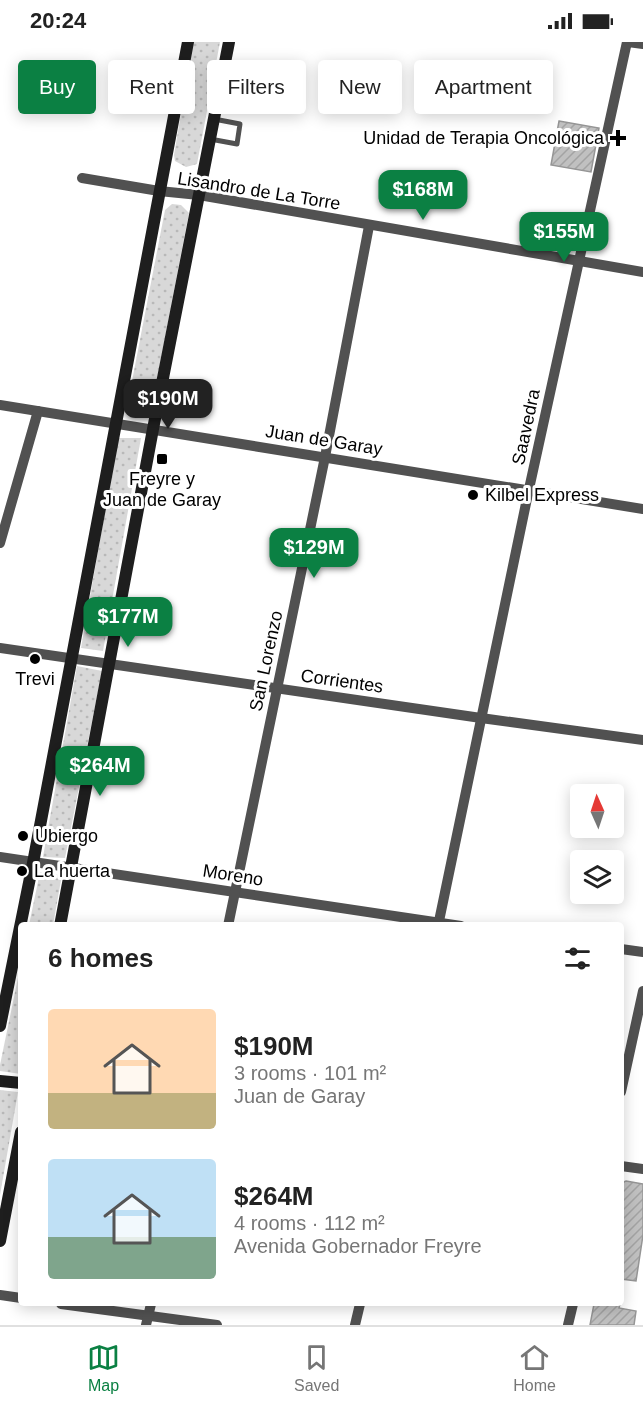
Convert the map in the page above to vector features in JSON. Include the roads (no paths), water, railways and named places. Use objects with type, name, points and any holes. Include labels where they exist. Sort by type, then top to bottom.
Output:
[{"type":"main road","points":[[21,922],[188,42]]},
{"type":"main road","points":[[61,922],[153,429],[229,42]]},
{"type":"main road","points":[[0,1026],[18,937]]},
{"type":"main road","points":[[0,1081],[18,1083]]},
{"type":"main road","points":[[0,1241],[18,1148]]},
{"type":"street","points":[[628,42],[643,45]]},
{"type":"street","name":"Saavedra","points":[[439,922],[529,489],[628,42]]},
{"type":"street","name":"Lisandro de La Torre","points":[[82,178],[199,195],[643,272]]},
{"type":"street","name":"San Lorenzo","points":[[229,922],[325,457],[369,226]]},
{"type":"street","name":"Juan de Garay","points":[[0,405],[643,508]]},
{"type":"street","points":[[0,543],[38,411]]},
{"type":"street","name":"Corrientes","points":[[0,648],[643,740]]},
{"type":"street","name":"Moreno","points":[[0,857],[426,922]]},
{"type":"street","points":[[624,949],[643,952]]},
{"type":"street","points":[[624,1078],[643,991]]},
{"type":"street","points":[[624,1166],[643,1169]]},
{"type":"street","points":[[0,1295],[18,1298]]},
{"type":"street","points":[[73,1306],[147,1320],[217,1325]]},
{"type":"street","points":[[355,1325],[360,1306]]},
{"type":"street","points":[[568,1325],[573,1306]]},
{"type":"lane","points":[[210,139],[237,144],[240,124],[214,119]]},
{"type":"place","name":"Unidad de Terapia Oncológica","points":[[618,138]]},
{"type":"place","name":"Freyre y Juan de Garay","points":[[162,459]]},
{"type":"place","name":"Kilbel Express","points":[[473,495]]},
{"type":"place","name":"Trevi","points":[[35,659]]},
{"type":"place","name":"Ubiergo","points":[[23,836]]},
{"type":"place","name":"La huerta","points":[[22,871]]}]
